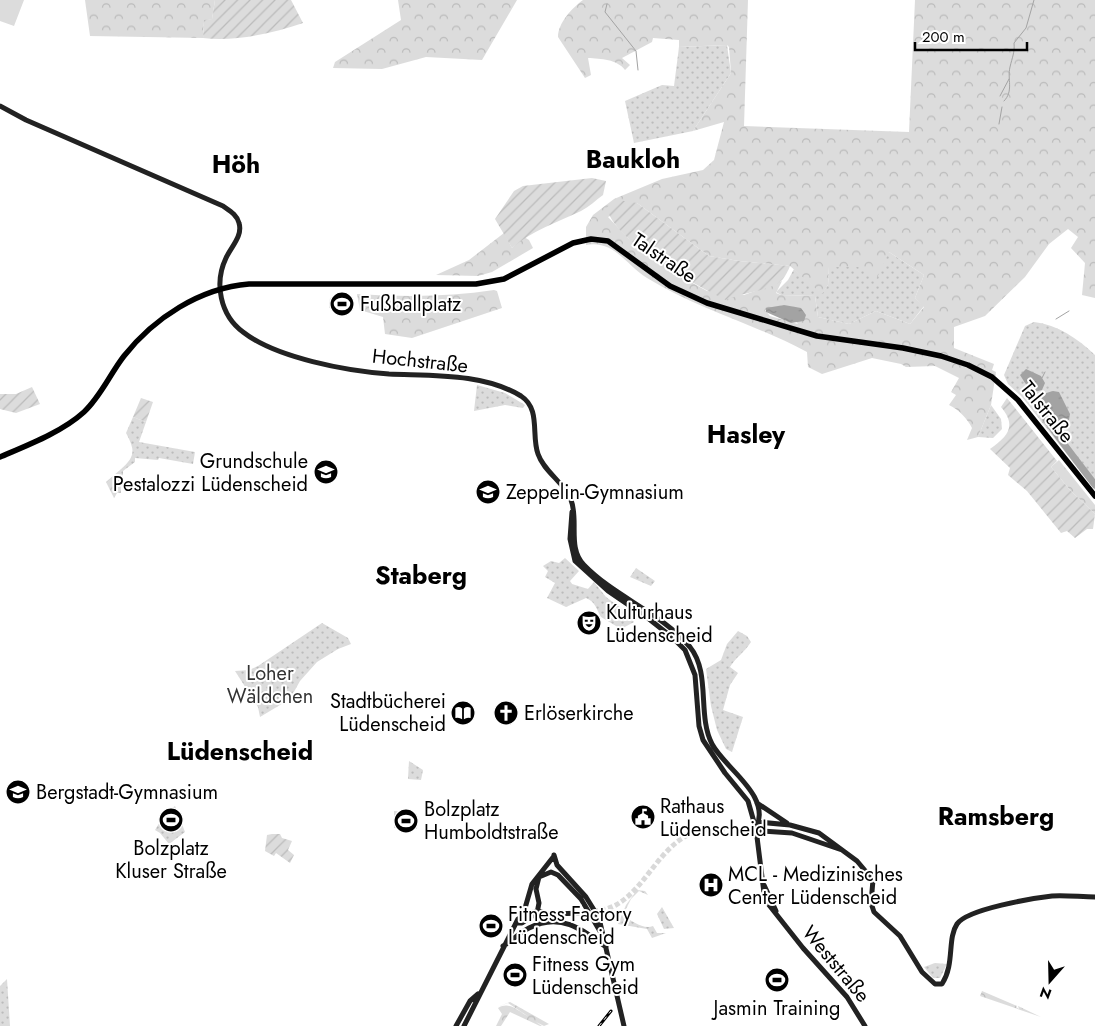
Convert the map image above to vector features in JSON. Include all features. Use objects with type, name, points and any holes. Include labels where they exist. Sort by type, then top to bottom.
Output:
[{"type":"main road","points":[[0,106],[233,213],[239,223],[239,233],[223,264],[220,289]]},
{"type":"main road","name":"Talstraße","points":[[0,456],[28,445],[79,416],[96,399],[123,357],[146,332],[188,303],[220,289],[250,284],[476,284],[504,278],[573,242],[591,239],[608,241],[670,286],[707,303],[817,336],[903,348],[941,356],[987,374],[999,381],[1018,400],[1095,496]]},
{"type":"main road","name":"Hochstraße","points":[[220,289],[224,306],[235,325],[244,333],[274,350],[358,370],[468,380],[501,388],[520,396],[532,407],[535,443],[540,459],[569,496],[573,509],[573,520]]},
{"type":"main road","points":[[573,520],[576,550],[583,565],[615,591],[653,615],[693,652],[699,668],[705,723],[710,739],[720,757],[746,785],[756,802],[759,822],[756,829]]},
{"type":"main road","points":[[573,520],[571,551],[577,564],[608,591],[673,638],[685,650],[695,675],[697,716],[703,740],[725,773],[744,795],[750,806],[752,822],[756,829]]},
{"type":"main road","points":[[756,802],[790,825]]},
{"type":"main road","points":[[752,822],[790,825],[819,833],[857,861],[872,878],[871,903],[874,912],[903,940],[926,978],[938,985],[942,984],[946,977],[952,956],[953,933],[956,925],[963,918],[992,908],[1034,898],[1056,896],[1095,897]]},
{"type":"main road","points":[[746,830],[756,829],[798,834],[842,850]]},
{"type":"main road","name":"Weststraße","points":[[756,829],[761,878],[769,905],[798,942],[847,997],[865,1026]]},
{"type":"main road","points":[[464,1026],[502,947],[523,915],[532,884],[554,856],[556,865],[593,907],[601,923],[624,1026]]},
{"type":"main road","points":[[547,866],[551,864],[556,865]]},
{"type":"main road","points":[[540,876],[551,872],[558,875],[581,899],[604,938]]},
{"type":"main road","points":[[516,923],[533,916],[538,910],[536,889],[540,876]]},
{"type":"main road","points":[[523,915],[538,910],[548,914],[586,913]]},
{"type":"main road","points":[[502,947],[529,928],[554,922],[579,927],[606,947]]},
{"type":"main road","points":[[456,1026],[470,1001],[479,993]]},
{"type":"green space","points":[[0,0],[24,0],[14,26],[0,21]]},
{"type":"green space","points":[[85,0],[215,0],[212,19],[204,21],[203,38],[90,36]]},
{"type":"green space","points":[[215,0],[291,0],[303,23],[241,38],[203,38],[204,20],[212,19]]},
{"type":"green space","points":[[398,0],[517,0],[482,60],[426,57],[382,69],[333,68],[335,62],[401,20]]},
{"type":"green space","points":[[583,0],[748,0],[744,126],[909,132],[915,0],[1095,0],[1095,298],[1082,295],[1085,263],[1071,248],[1078,237],[1068,229],[1049,244],[1025,277],[985,316],[954,327],[954,348],[994,364],[992,370],[996,372],[991,405],[978,437],[967,440],[972,428],[956,409],[949,405],[956,395],[951,392],[959,378],[935,366],[906,367],[901,364],[872,358],[822,374],[808,367],[807,352],[666,289],[647,278],[619,254],[604,246],[596,244],[586,245],[586,227],[593,215],[614,199],[662,179],[703,170],[714,160],[724,122],[693,131],[731,73],[729,47],[727,45],[679,47],[679,40],[653,38],[652,42],[622,58],[630,65],[625,70],[622,66],[613,62],[588,58],[591,75],[585,78],[558,37],[563,21]],"holes":[[[637,203],[709,256],[790,266],[822,294],[828,285],[829,267],[858,267],[876,280],[889,252],[924,275],[915,298],[924,307],[910,324],[876,311],[849,324],[818,317],[815,296],[781,295],[776,293],[782,281],[744,295],[707,291],[689,281],[628,238],[608,217]],[[784,305],[798,324],[770,316],[765,310]]]},
{"type":"green space","points":[[727,45],[731,73],[693,131],[634,143],[625,101],[662,85],[674,86],[679,47]]},
{"type":"green space","points":[[592,178],[606,181],[603,195],[584,209],[536,232],[512,248],[495,219],[514,191],[523,186]]},
{"type":"green space","points":[[618,200],[637,203],[709,256],[790,266],[782,280],[777,284],[726,300],[657,261],[623,233],[612,220],[607,207]]},
{"type":"green space","points":[[504,233],[512,248],[524,237],[529,240],[533,248],[492,272],[478,276],[436,275],[469,260]]},
{"type":"green space","points":[[889,252],[924,275],[915,298],[924,306],[910,324],[876,311],[849,324],[818,317],[815,296],[781,295],[776,292],[788,280],[794,269],[822,293],[828,285],[829,267],[858,267]]},
{"type":"green space","points":[[497,291],[502,308],[412,338],[385,334],[383,317],[360,310],[357,294],[426,296]]},
{"type":"green space","name":"Fußballplatz","points":[[330,298],[354,299],[353,310],[329,308]]},
{"type":"green space","points":[[1034,322],[1051,326],[1067,333],[1095,355],[1095,490],[1022,397],[1008,384],[1004,375],[1025,326]]},
{"type":"green space","points":[[477,385],[505,393],[525,405],[523,408],[505,405],[474,411]]},
{"type":"green space","points":[[32,387],[40,404],[16,413],[0,409],[0,394],[16,394]]},
{"type":"green space","points":[[141,398],[153,402],[146,422],[133,417]]},
{"type":"green space","points":[[1007,398],[1057,461],[1051,467],[1070,490],[1095,514],[1093,529],[1087,529],[1075,538],[1067,531],[1061,533],[1027,491],[1008,475],[1010,468],[990,449],[1002,440],[1008,430],[1009,420],[1001,407]]},
{"type":"green space","points":[[991,405],[1001,419],[1002,429],[993,438],[978,437]]},
{"type":"green space","points":[[133,417],[146,422],[139,442],[195,452],[193,464],[159,458],[158,460],[135,458],[135,462],[123,471],[120,479],[120,470],[129,461],[132,453],[131,444],[126,433]]},
{"type":"green space","points":[[1059,460],[1095,505],[1095,514],[1070,490],[1051,467]]},
{"type":"green space","points":[[120,470],[121,493],[117,493],[114,498],[106,482]]},
{"type":"green space","points":[[565,558],[579,571],[570,581],[572,584],[588,589],[594,582],[606,597],[625,611],[634,622],[621,629],[601,617],[594,604],[586,598],[566,607],[547,598],[555,583],[545,577],[548,571],[543,566],[551,561],[559,563]]},
{"type":"green space","points":[[636,568],[655,581],[651,586],[630,577]]},
{"type":"green space","name":"Loher Wäldchen","points":[[322,623],[348,638],[351,644],[338,649],[317,662],[300,681],[290,699],[260,717],[258,707],[235,671],[249,670],[258,666]]},
{"type":"green space","points":[[738,631],[747,636],[751,642],[730,667],[738,673],[730,685],[723,710],[743,717],[732,752],[726,749],[717,730],[711,706],[706,669],[721,660],[727,644]]},
{"type":"green space","points":[[409,761],[423,770],[421,780],[408,779]]},
{"type":"green space","points":[[175,806],[185,832],[169,844],[155,830],[166,812]]},
{"type":"green space","name":"Bolzplatz Humboldtstraße","points":[[394,811],[416,813],[418,817],[417,829],[394,828]]},
{"type":"green space","points":[[280,834],[282,838],[292,841],[288,850],[294,855],[290,863],[276,853],[274,856],[265,851],[267,835]]},
{"type":"green space","points":[[637,890],[645,891],[648,895],[639,891],[631,899],[623,915],[642,926],[653,926],[657,933],[666,933],[652,938],[647,929],[618,924],[626,905]]},
{"type":"green space","points":[[662,907],[674,928],[664,929],[657,914]]},
{"type":"green space","points":[[935,963],[947,964],[940,978],[933,978],[924,967]]},
{"type":"green space","points":[[7,979],[10,1026],[0,1026],[0,986]]},
{"type":"green space","points":[[982,991],[1017,1006],[1019,1009],[1018,1006],[1041,1017],[980,996]]},
{"type":"green space","points":[[510,1002],[549,1024],[544,1026],[536,1022],[542,1026],[540,1026],[510,1012],[501,1026],[496,1026],[502,1014],[498,1008],[502,1006],[510,1006],[529,1017],[508,1003],[497,1007]]},
{"type":"water","points":[[784,305],[801,308],[806,315],[804,321],[791,323],[766,312],[766,308]]},
{"type":"water","points":[[1026,369],[1041,376],[1045,383],[1042,390],[1034,392],[1025,383],[1020,375]]},
{"type":"water","points":[[1053,391],[1059,392],[1070,414],[1069,420],[1063,426],[1053,423],[1041,402],[1043,394]]},
{"type":"waterway","points":[[1004,101],[1010,89],[1009,71],[1014,52],[1014,43],[1026,28],[1034,0]]},
{"type":"waterway","points":[[607,4],[605,12],[636,51],[638,70]]},
{"type":"waterway","points":[[1000,96],[1009,79]]},
{"type":"waterway","points":[[999,124],[1002,107]]},
{"type":"waterway","points":[[1056,319],[1069,311]]},
{"type":"waterway","points":[[1042,378],[1045,372]]},
{"type":"waterway","points":[[1031,391],[1039,409],[1095,485]]},
{"type":"tunnel","points":[[586,913],[609,908],[627,898],[661,857],[680,839],[698,831],[711,829],[746,830]]},
{"type":"railway","points":[[599,1026],[611,1011]]},
{"type":"place","name":"Fußballplatz","points":[[342,304]]},
{"type":"place","name":"Grundschule Pestalozzi Lüdenscheid","points":[[326,472]]},
{"type":"place","name":"Zeppelin-Gymnasium","points":[[488,492]]},
{"type":"place","name":"Kulturhaus Lüdenscheid","points":[[589,623]]},
{"type":"place","name":"Stadtbücherei Lüdenscheid","points":[[463,713]]},
{"type":"place","name":"Erlöserkirche","points":[[506,713]]},
{"type":"place","name":"Bergstadt-Gymnasium","points":[[18,792]]},
{"type":"place","name":"Rathaus Lüdenscheid","points":[[643,817]]},
{"type":"place","name":"Bolzplatz Kluser Straße","points":[[171,820]]},
{"type":"place","name":"Bolzplatz Humboldtstraße","points":[[406,821]]},
{"type":"place","name":"MCL - Medizinisches Center Lüdenscheid","points":[[711,885]]},
{"type":"place","name":"Fitness Factory Lüdenscheid","points":[[491,926]]},
{"type":"place","name":"Fitness Gym Lüdenscheid","points":[[515,975]]},
{"type":"place","name":"Jasmin Training","points":[[777,980]]},
{"type":"district","name":"Baukloh","points":[[633,159]]},
{"type":"district","name":"Höh","points":[[236,164]]},
{"type":"district","name":"Hasley","points":[[746,434]]},
{"type":"district","name":"Staberg","points":[[421,575]]},
{"type":"district","name":"Lüdenscheid","points":[[240,751]]},
{"type":"district","name":"Ramsberg","points":[[996,816]]}]
